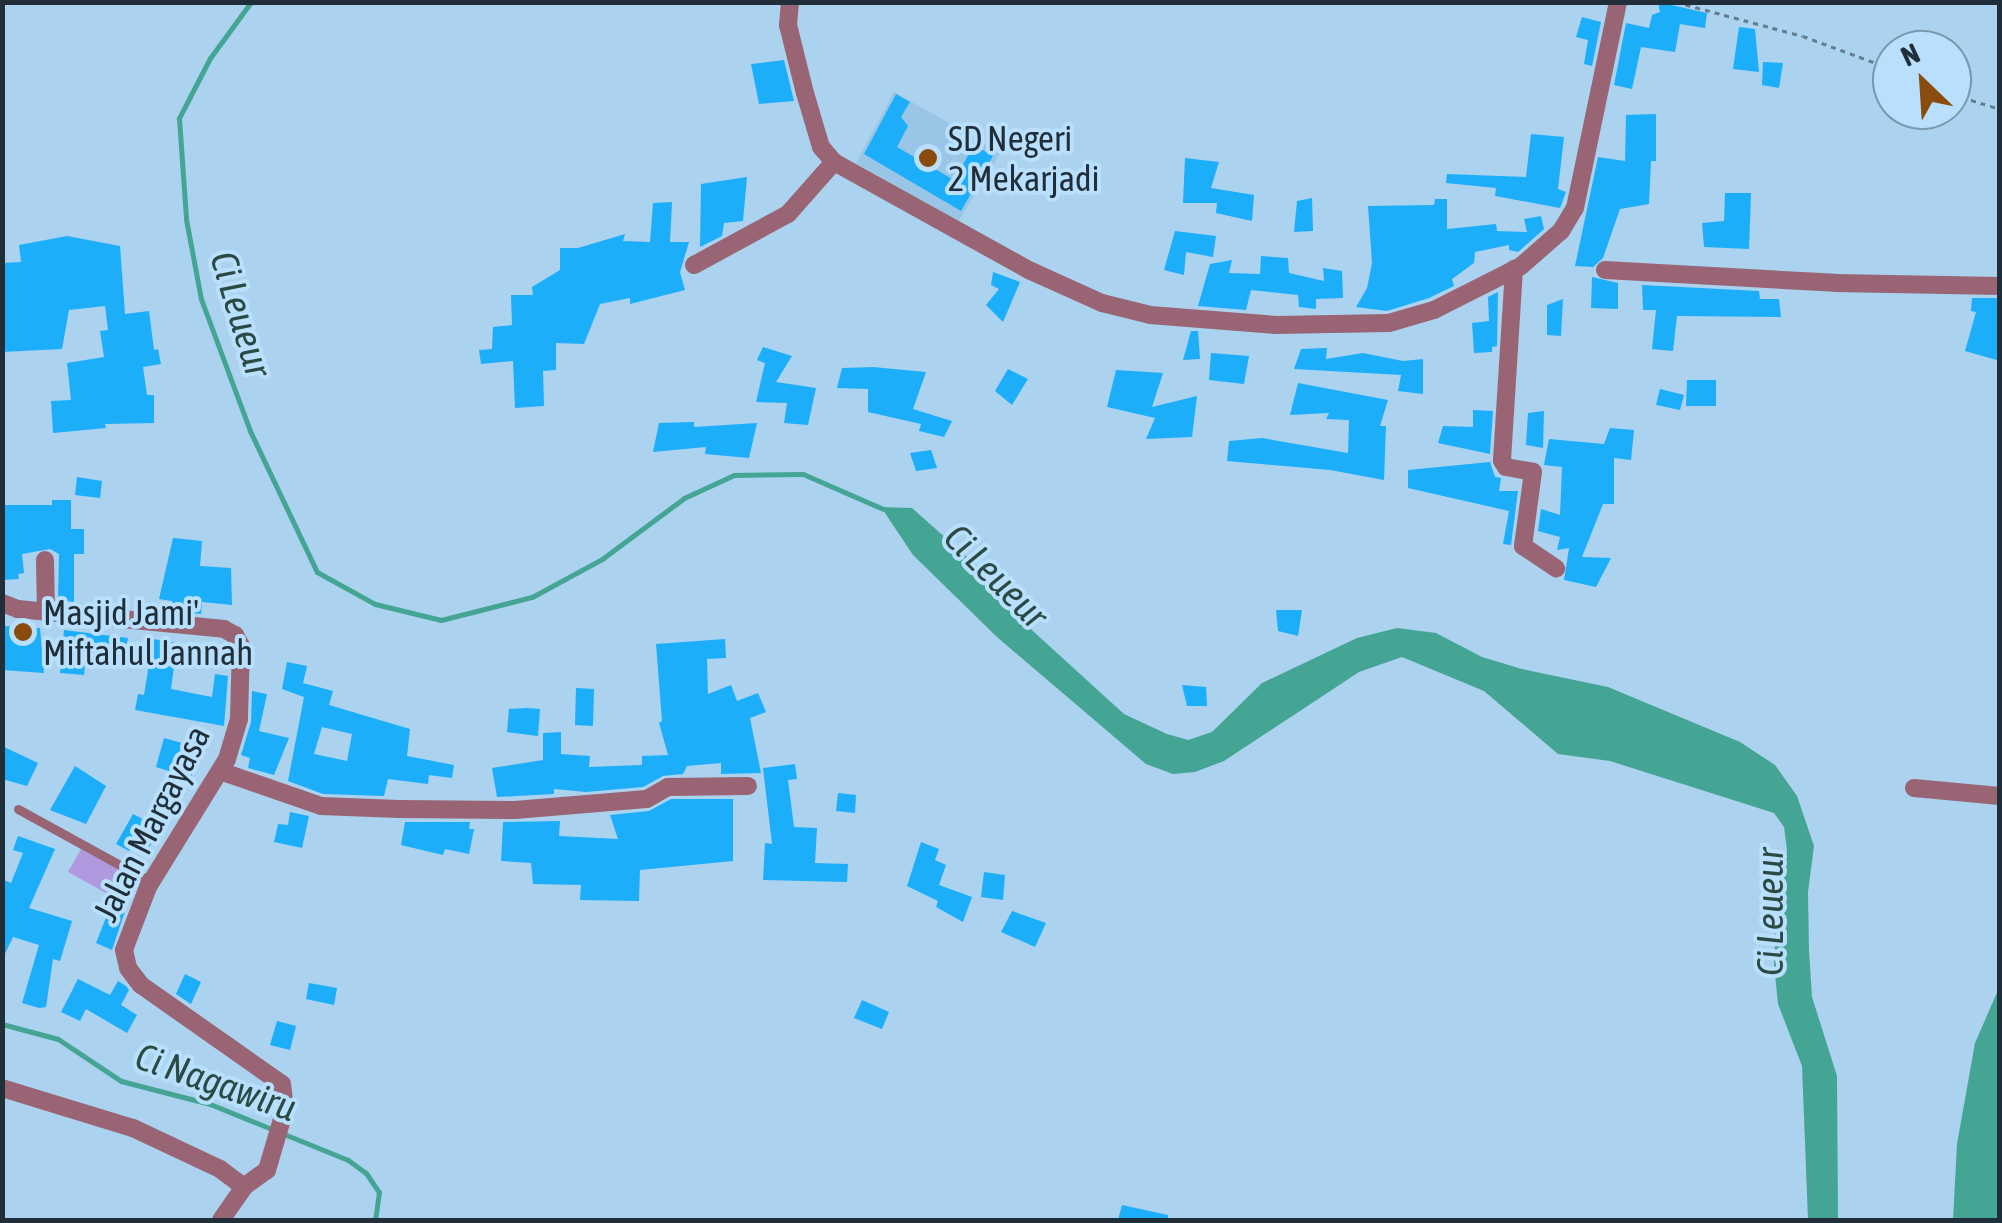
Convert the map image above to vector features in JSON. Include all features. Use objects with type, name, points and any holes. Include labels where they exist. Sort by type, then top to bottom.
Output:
[{"type":"street","points":[[790,2],[788,25],[805,94],[821,147],[834,162],[1031,270],[1102,303],[1150,315],[1276,325],[1389,323],[1434,310],[1514,269],[1560,231],[1575,208],[1618,2]]},
{"type":"street","points":[[694,265],[788,214],[834,162]]},
{"type":"street","points":[[1514,269],[1502,461],[1506,467],[1533,472],[1523,546],[1556,568]]},
{"type":"street","points":[[1605,270],[1835,283],[2000,286]]},
{"type":"street","points":[[46,560],[46,612]]},
{"type":"street","name":"Jalan Margayasa","points":[[2,603],[46,612],[170,622],[235,634],[243,653],[238,718],[220,771],[151,882],[125,940],[128,968],[141,985],[204,1032],[278,1078],[285,1094],[283,1118],[263,1176],[244,1187],[221,1220]]},
{"type":"street","points":[[220,771],[321,806],[399,809],[515,810],[647,799],[668,786],[748,786]]},
{"type":"street","points":[[1914,788],[2000,796]]},
{"type":"street","points":[[2,1088],[133,1128],[220,1169],[244,1187]]},
{"type":"lane","points":[[18,809],[151,882]]},
{"type":"path","points":[[1676,2],[1803,36],[1872,61]]},
{"type":"path","points":[[1972,101],[2000,110]]},
{"type":"shaded area","name":"SD Negeri 2 Mekarjadi","points":[[894,92],[1001,152],[958,222],[856,163]]},
{"type":"shaded area","points":[[881,507],[912,508],[983,571],[1023,622],[1124,714],[1167,734],[1188,740],[1212,732],[1262,683],[1357,638],[1397,628],[1436,633],[1482,657],[1522,669],[1608,687],[1740,742],[1775,765],[1797,796],[1814,846],[1808,892],[1812,997],[1837,1076],[1838,1220],[1808,1220],[1802,1066],[1778,1004],[1774,964],[1777,904],[1787,850],[1784,827],[1774,813],[1610,761],[1558,754],[1484,691],[1402,657],[1359,672],[1224,761],[1195,772],[1173,774],[1146,764],[997,637],[913,555]]},
{"type":"shaded area","points":[[81,849],[127,874],[113,897],[68,872]]},
{"type":"shaded area","points":[[1999,988],[1999,1220],[1953,1220],[1957,1144],[1975,1043]]},
{"type":"building","points":[[1658,2],[1707,13],[1705,28],[1680,24],[1675,52],[1641,47],[1632,89],[1614,85],[1626,23],[1649,28],[1652,15],[1660,12]]},
{"type":"building","points":[[1582,17],[1601,22],[1592,66],[1584,64],[1588,40],[1576,37]]},
{"type":"building","points":[[1739,27],[1755,29],[1759,72],[1733,69]]},
{"type":"building","points":[[784,60],[794,101],[759,104],[751,64]]},
{"type":"building","points":[[1763,62],[1783,63],[1779,88],[1762,85]]},
{"type":"building","points":[[896,94],[910,102],[901,117],[908,126],[897,147],[954,180],[974,145],[993,156],[961,211],[864,154]]},
{"type":"building","points":[[1656,114],[1656,161],[1651,161],[1649,204],[1620,209],[1603,258],[1593,267],[1575,266],[1598,157],[1625,161],[1626,115]]},
{"type":"building","points":[[1531,134],[1564,137],[1558,189],[1566,192],[1560,208],[1495,196],[1496,188],[1446,183],[1447,174],[1526,177]]},
{"type":"building","points":[[1185,158],[1219,162],[1211,188],[1254,195],[1252,221],[1216,213],[1217,203],[1183,203]]},
{"type":"building","points":[[747,177],[743,221],[724,223],[722,236],[700,247],[701,184]]},
{"type":"building","points":[[1725,193],[1751,193],[1749,249],[1704,247],[1702,223],[1724,221]]},
{"type":"building","points":[[1312,198],[1313,231],[1294,232],[1297,201]]},
{"type":"building","points":[[1435,199],[1447,199],[1447,229],[1496,224],[1497,231],[1527,232],[1524,219],[1541,216],[1544,229],[1518,252],[1509,250],[1509,245],[1475,252],[1474,263],[1452,279],[1454,286],[1429,298],[1387,311],[1356,307],[1367,288],[1372,263],[1368,206],[1434,205]]},
{"type":"building","points":[[672,202],[670,242],[689,242],[680,272],[685,290],[630,304],[630,298],[600,304],[584,344],[556,343],[556,370],[543,371],[544,406],[515,408],[513,361],[481,364],[479,350],[492,349],[493,327],[512,325],[511,295],[533,295],[532,287],[560,270],[560,248],[578,248],[625,234],[623,241],[650,242],[653,203]]},
{"type":"building","points":[[1175,231],[1216,236],[1213,257],[1186,252],[1184,275],[1164,270]]},
{"type":"building","points":[[67,236],[120,246],[125,314],[149,311],[154,350],[158,349],[161,364],[143,367],[147,395],[154,395],[154,423],[105,424],[106,428],[53,433],[51,401],[71,400],[67,363],[104,357],[100,331],[108,330],[105,306],[69,310],[62,349],[2,352],[2,263],[21,262],[19,245]]},
{"type":"building","points":[[1261,256],[1288,258],[1289,273],[1324,281],[1323,268],[1342,271],[1343,298],[1316,299],[1316,309],[1299,307],[1298,295],[1251,290],[1246,310],[1198,306],[1210,264],[1232,260],[1229,273],[1260,274]]},
{"type":"building","points":[[993,272],[1020,282],[1003,322],[986,305],[999,289],[991,285]]},
{"type":"building","points":[[1592,277],[1618,283],[1618,309],[1591,308]]},
{"type":"building","points":[[1642,285],[1759,291],[1760,299],[1779,299],[1781,317],[1677,316],[1673,351],[1652,349],[1656,310],[1643,310]]},
{"type":"building","points":[[1498,292],[1497,346],[1492,347],[1492,352],[1474,353],[1472,323],[1489,321],[1488,297]]},
{"type":"building","points":[[1972,298],[2000,298],[2000,361],[1965,351],[1976,312],[1971,311]]},
{"type":"building","points":[[1563,299],[1561,336],[1547,335],[1547,305]]},
{"type":"building","points":[[1191,331],[1198,331],[1200,359],[1183,360]]},
{"type":"building","points":[[763,347],[792,356],[776,382],[816,388],[808,425],[784,423],[787,403],[756,402],[765,363],[757,360]]},
{"type":"building","points":[[1327,348],[1326,359],[1363,353],[1403,361],[1423,359],[1423,394],[1398,391],[1401,375],[1294,369],[1301,349]]},
{"type":"building","points":[[1211,353],[1249,356],[1244,384],[1209,380]]},
{"type":"building","points":[[842,368],[926,372],[913,409],[952,421],[944,437],[919,431],[921,424],[868,412],[868,389],[837,388]]},
{"type":"building","points":[[1008,369],[1028,379],[1012,405],[995,391]]},
{"type":"building","points":[[1116,370],[1163,373],[1152,407],[1197,396],[1192,437],[1146,439],[1155,418],[1107,407]]},
{"type":"building","points":[[1687,380],[1716,380],[1716,406],[1686,406]]},
{"type":"building","points":[[1298,383],[1388,400],[1380,426],[1386,426],[1384,480],[1330,470],[1227,461],[1229,441],[1262,438],[1348,453],[1349,420],[1326,419],[1329,413],[1290,415]]},
{"type":"building","points":[[1660,389],[1684,395],[1680,410],[1656,405]]},
{"type":"building","points":[[1473,410],[1493,411],[1490,454],[1438,443],[1443,426],[1473,427]]},
{"type":"building","points":[[1544,411],[1543,448],[1526,445],[1528,413]]},
{"type":"building","points":[[694,422],[694,427],[757,423],[749,458],[705,454],[706,447],[653,452],[659,423]]},
{"type":"building","points":[[1610,428],[1634,430],[1631,460],[1614,458],[1614,504],[1603,504],[1582,557],[1611,558],[1596,587],[1564,580],[1569,548],[1557,550],[1560,537],[1538,531],[1541,509],[1560,515],[1562,467],[1544,465],[1549,439],[1604,444]]},
{"type":"building","points":[[931,450],[937,468],[916,471],[910,453]]},
{"type":"building","points":[[1490,462],[1495,477],[1501,478],[1499,491],[1518,491],[1511,545],[1503,544],[1509,511],[1408,488],[1408,470]]},
{"type":"building","points":[[77,477],[102,481],[100,498],[75,495]]},
{"type":"building","points":[[52,500],[71,500],[71,529],[84,529],[84,554],[74,554],[74,602],[58,600],[59,554],[50,549],[22,554],[24,573],[18,574],[19,579],[2,580],[2,505],[52,505]]},
{"type":"building","points":[[173,538],[202,541],[200,566],[231,568],[232,605],[202,602],[201,614],[170,611],[172,601],[159,599]]},
{"type":"building","points":[[1276,610],[1302,610],[1298,636],[1278,631]]},
{"type":"building","points":[[5,626],[40,628],[44,673],[2,670]]},
{"type":"building","points":[[64,630],[128,638],[123,661],[86,654],[84,675],[60,673]]},
{"type":"building","points":[[153,639],[177,643],[171,689],[212,697],[215,674],[228,676],[224,726],[135,710],[138,694],[144,695]]},
{"type":"building","points":[[725,639],[726,658],[707,659],[708,694],[731,685],[737,701],[758,693],[766,712],[750,718],[761,773],[721,774],[721,763],[687,766],[683,774],[663,776],[643,787],[586,792],[554,789],[554,794],[497,797],[492,768],[543,760],[543,733],[561,732],[561,754],[590,756],[589,767],[642,765],[642,756],[668,755],[659,723],[662,721],[656,644]]},
{"type":"building","points":[[287,662],[307,666],[303,683],[333,691],[329,705],[410,729],[407,756],[454,765],[452,778],[429,775],[428,784],[388,779],[384,796],[323,794],[288,781],[304,697],[282,689]],"holes":[[[322,727],[352,734],[347,761],[314,754]]]},
{"type":"building","points":[[1182,685],[1206,687],[1207,706],[1187,706]]},
{"type":"building","points":[[576,688],[594,689],[593,726],[575,725]]},
{"type":"building","points":[[252,691],[267,694],[259,731],[289,738],[274,775],[248,768],[250,758],[241,755],[251,722]]},
{"type":"building","points":[[509,709],[540,709],[538,736],[507,732]]},
{"type":"building","points":[[164,738],[200,748],[191,778],[156,767]]},
{"type":"building","points":[[2,746],[38,763],[27,786],[2,779]]},
{"type":"building","points":[[795,764],[797,779],[788,780],[794,827],[817,828],[815,863],[848,864],[847,882],[763,880],[765,843],[772,844],[763,768]]},
{"type":"building","points":[[75,766],[106,786],[86,824],[50,810]]},
{"type":"building","points":[[838,793],[856,795],[855,813],[836,811]]},
{"type":"building","points":[[671,799],[733,799],[733,861],[640,870],[639,901],[580,900],[581,885],[533,884],[531,863],[501,861],[503,822],[560,821],[559,836],[618,839],[610,815],[649,811]]},
{"type":"building","points":[[290,812],[309,816],[302,848],[274,842],[278,824],[288,825]]},
{"type":"building","points":[[133,814],[160,828],[147,851],[133,843],[129,851],[116,844]]},
{"type":"building","points":[[405,822],[470,822],[469,829],[474,829],[469,854],[445,849],[443,855],[401,845]]},
{"type":"building","points":[[18,836],[55,849],[29,908],[72,921],[60,961],[53,959],[46,1007],[39,1008],[22,1003],[39,945],[13,937],[2,960],[2,879],[11,883],[23,853],[13,850]]},
{"type":"building","points":[[921,842],[939,849],[935,860],[946,865],[939,885],[972,897],[963,922],[936,907],[938,901],[907,886]]},
{"type":"building","points":[[984,872],[1005,875],[1003,900],[981,897]]},
{"type":"building","points":[[111,905],[125,911],[112,950],[96,943]]},
{"type":"building","points":[[1012,911],[1046,923],[1035,947],[1001,932]]},
{"type":"building","points":[[185,974],[201,982],[191,1004],[176,994]]},
{"type":"building","points":[[78,979],[110,995],[118,981],[126,986],[129,990],[121,1005],[137,1015],[127,1033],[86,1009],[80,1021],[61,1012]]},
{"type":"building","points":[[309,983],[337,988],[334,1005],[306,999]]},
{"type":"building","points":[[862,1000],[889,1012],[882,1029],[854,1018]]},
{"type":"building","points":[[277,1021],[296,1026],[290,1050],[270,1045]]},
{"type":"building","points":[[1122,1205],[1168,1215],[1168,1220],[1118,1220]]},
{"type":"waterway","name":"Ci Leueur","points":[[251,2],[210,58],[179,118],[186,219],[201,299],[250,431],[317,572],[375,604],[441,620],[532,597],[602,559],[684,498],[734,475],[803,474],[883,509]]},
{"type":"waterway","name":"Ci Nagawiru","points":[[2,1024],[58,1039],[121,1081],[210,1104],[348,1160],[366,1173],[379,1192],[375,1220]]},
{"type":"place","name":"SD Negeri 2 Mekarjadi","points":[[928,158]]},
{"type":"place","name":"Masjid Jami' Miftahul Jannah","points":[[23,632]]}]
